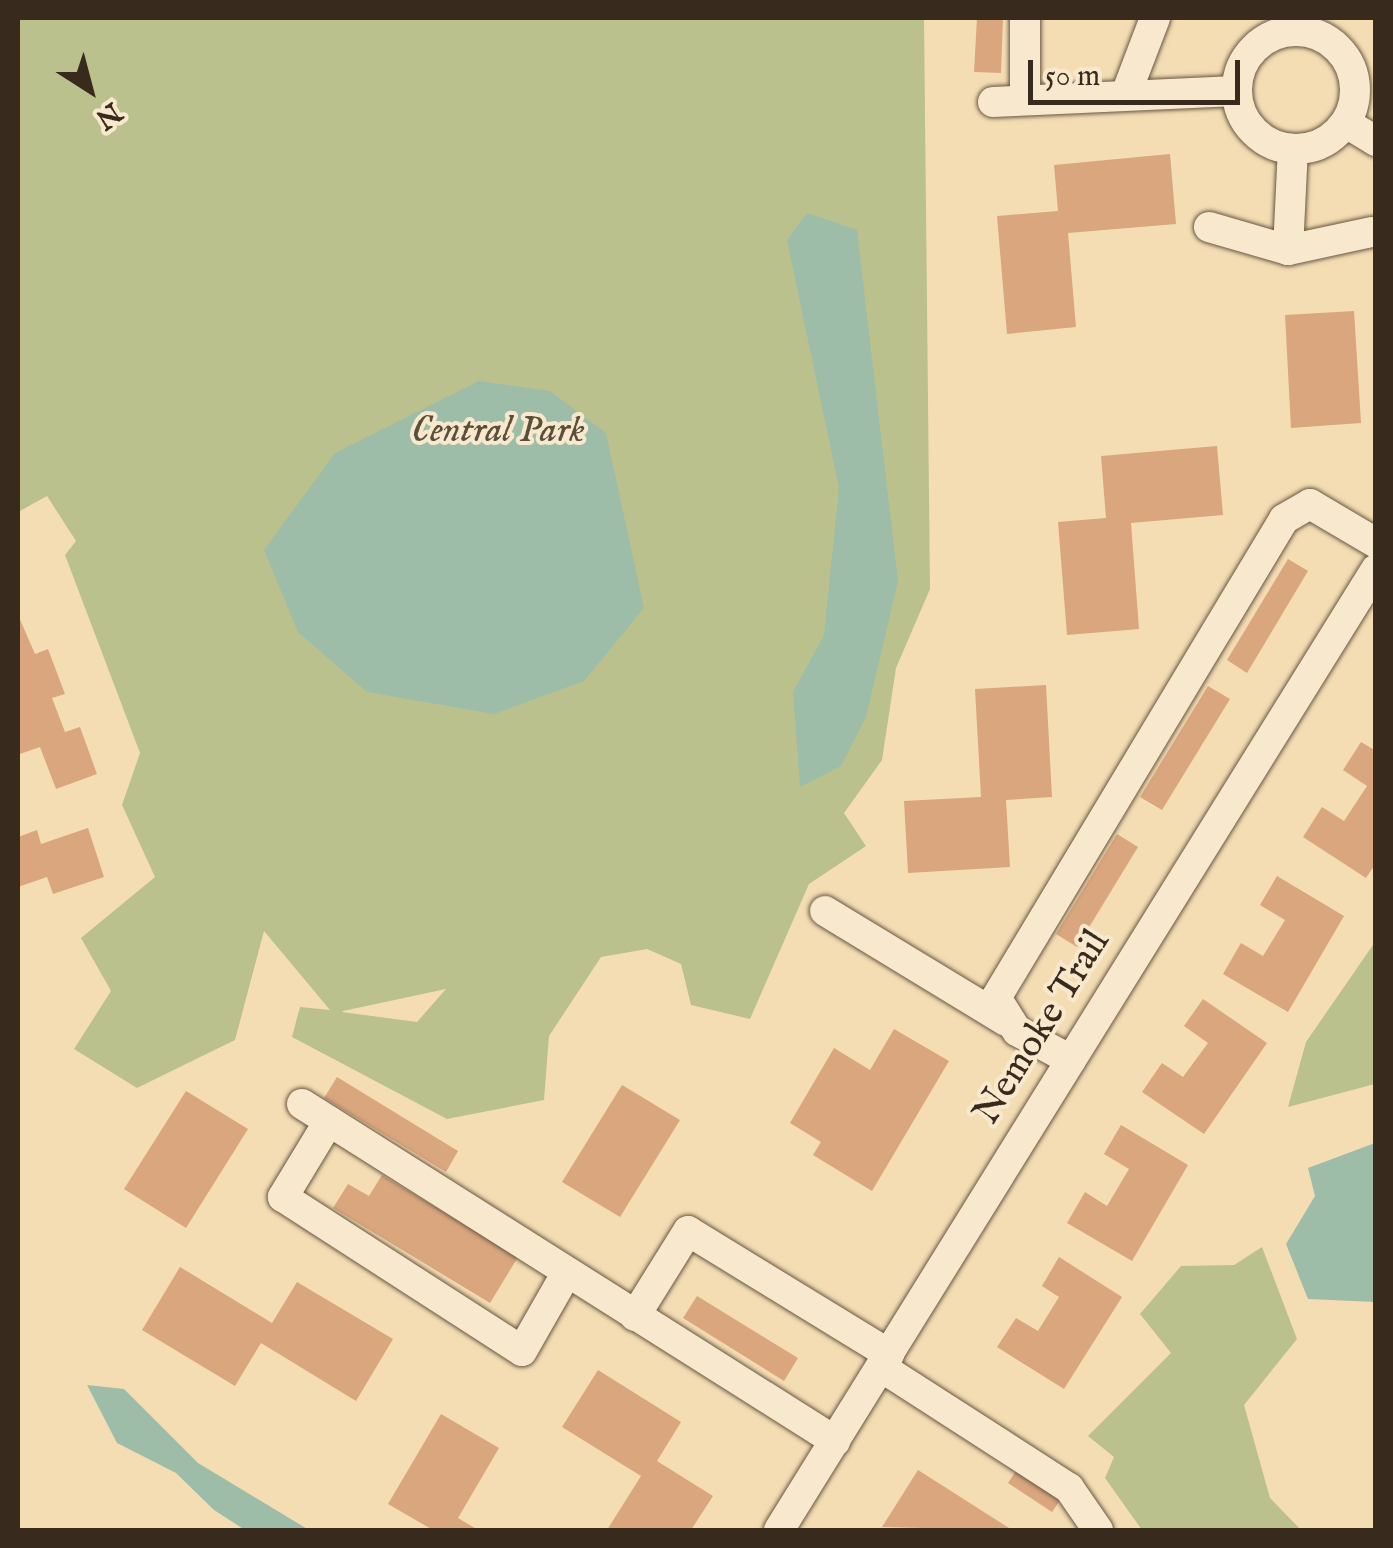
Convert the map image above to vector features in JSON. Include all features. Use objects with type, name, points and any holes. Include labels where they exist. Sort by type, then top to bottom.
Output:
[{"type":"street","points":[[1025,18],[1025,99]]},
{"type":"street","points":[[1126,94],[1155,18]]},
{"type":"street","points":[[1280,25],[1334,28],[1355,77],[1346,123],[1325,142],[1293,149],[1252,129],[1236,91],[1251,51],[1280,25]]},
{"type":"street","points":[[993,102],[1236,91]]},
{"type":"street","points":[[1346,123],[1376,141]]},
{"type":"street","points":[[1288,250],[1293,149]]},
{"type":"street","points":[[1209,227],[1288,250],[1371,232]]},
{"type":"street","points":[[1006,1021],[996,998],[1284,519],[1310,504],[1376,543]]},
{"type":"street","name":"Nemoke Trail","points":[[779,1530],[1376,569]]},
{"type":"street","points":[[825,910],[1070,1060]]},
{"type":"street","points":[[302,1104],[835,1441]]},
{"type":"street","points":[[328,1121],[283,1197],[522,1351],[567,1272]]},
{"type":"street","points":[[636,1316],[688,1231],[885,1360],[1069,1488],[1098,1530]]},
{"type":"green space","name":"Central Park","points":[[18,18],[924,18],[930,589],[896,668],[882,760],[844,813],[866,846],[809,884],[750,1019],[691,1005],[681,964],[647,949],[601,957],[549,1036],[544,1100],[447,1119],[292,1037],[300,1007],[330,1010],[264,931],[235,1040],[137,1088],[74,1049],[111,991],[81,938],[155,877],[122,805],[140,753],[65,555],[76,541],[47,496],[18,512]],"holes":[[[446,989],[417,1022],[342,1012]]]},
{"type":"green space","points":[[1375,942],[1375,1084],[1288,1107],[1306,1042]]},
{"type":"green space","points":[[1262,1247],[1297,1339],[1244,1405],[1270,1498],[1301,1530],[1142,1530],[1105,1478],[1114,1457],[1088,1436],[1171,1353],[1140,1314],[1181,1266],[1234,1265]]},
{"type":"shaded area","points":[[807,213],[857,230],[898,581],[866,717],[841,766],[800,787],[793,692],[824,635],[839,488],[787,240]]},
{"type":"shaded area","points":[[479,381],[550,391],[606,433],[644,608],[584,681],[494,714],[367,692],[298,632],[264,550],[335,453]]},
{"type":"shaded area","points":[[1375,1143],[1375,1302],[1308,1299],[1286,1244],[1315,1196],[1308,1168]]},
{"type":"shaded area","points":[[87,1385],[124,1389],[198,1463],[309,1530],[245,1530],[214,1510],[176,1473],[117,1443]]},
{"type":"building","points":[[977,18],[1003,18],[1001,73],[974,72]]},
{"type":"building","points":[[1170,154],[1176,224],[1068,233],[1076,327],[1007,334],[997,216],[1058,211],[1054,165]]},
{"type":"building","points":[[1354,311],[1361,423],[1291,428],[1285,315]]},
{"type":"building","points":[[1217,446],[1223,515],[1131,523],[1139,629],[1067,635],[1058,522],[1106,518],[1101,456]]},
{"type":"building","points":[[1288,559],[1308,571],[1247,673],[1227,660]]},
{"type":"building","points":[[18,615],[35,654],[48,649],[65,694],[52,698],[65,732],[80,727],[97,774],[56,789],[40,747],[20,754],[18,747]]},
{"type":"building","points":[[1046,685],[1052,797],[1006,800],[1010,867],[908,873],[904,801],[981,797],[975,689]]},
{"type":"building","points":[[1208,686],[1230,699],[1162,810],[1140,797]]},
{"type":"building","points":[[1361,742],[1376,751],[1376,863],[1366,878],[1303,837],[1322,807],[1344,821],[1367,786],[1343,770]]},
{"type":"building","points":[[88,828],[104,877],[53,894],[47,877],[18,887],[18,837],[37,830],[41,844]]},
{"type":"building","points":[[1117,834],[1138,847],[1077,947],[1056,934]]},
{"type":"building","points":[[1277,876],[1344,916],[1288,1012],[1223,974],[1241,943],[1263,956],[1285,920],[1260,905]]},
{"type":"building","points":[[1203,999],[1267,1043],[1204,1134],[1142,1092],[1162,1063],[1183,1077],[1208,1043],[1184,1026]]},
{"type":"building","points":[[894,1029],[949,1061],[872,1191],[813,1155],[821,1142],[790,1123],[834,1048],[870,1070]]},
{"type":"building","points":[[337,1077],[458,1151],[446,1172],[324,1098]]},
{"type":"building","points":[[622,1085],[680,1120],[620,1217],[562,1182]]},
{"type":"building","points":[[186,1091],[248,1129],[186,1228],[124,1189]]},
{"type":"building","points":[[1121,1125],[1188,1165],[1132,1261],[1067,1223],[1085,1192],[1107,1206],[1129,1169],[1104,1154]]},
{"type":"building","points":[[382,1175],[518,1257],[490,1303],[333,1208],[348,1184],[369,1196]]},
{"type":"building","points":[[1059,1257],[1122,1297],[1064,1389],[997,1347],[1016,1318],[1038,1331],[1059,1297],[1042,1286]]},
{"type":"building","points":[[180,1267],[272,1323],[297,1282],[393,1339],[356,1401],[261,1343],[235,1386],[142,1330]]},
{"type":"building","points":[[697,1296],[798,1358],[784,1381],[683,1318]]},
{"type":"building","points":[[598,1370],[681,1422],[657,1461],[713,1496],[691,1530],[607,1530],[641,1476],[562,1427]]},
{"type":"building","points":[[441,1414],[499,1448],[458,1518],[478,1530],[433,1530],[388,1504]]},
{"type":"building","points":[[1021,1463],[1065,1493],[1052,1512],[1008,1483]]},
{"type":"building","points":[[918,1470],[1009,1528],[1008,1530],[882,1527]]}]
